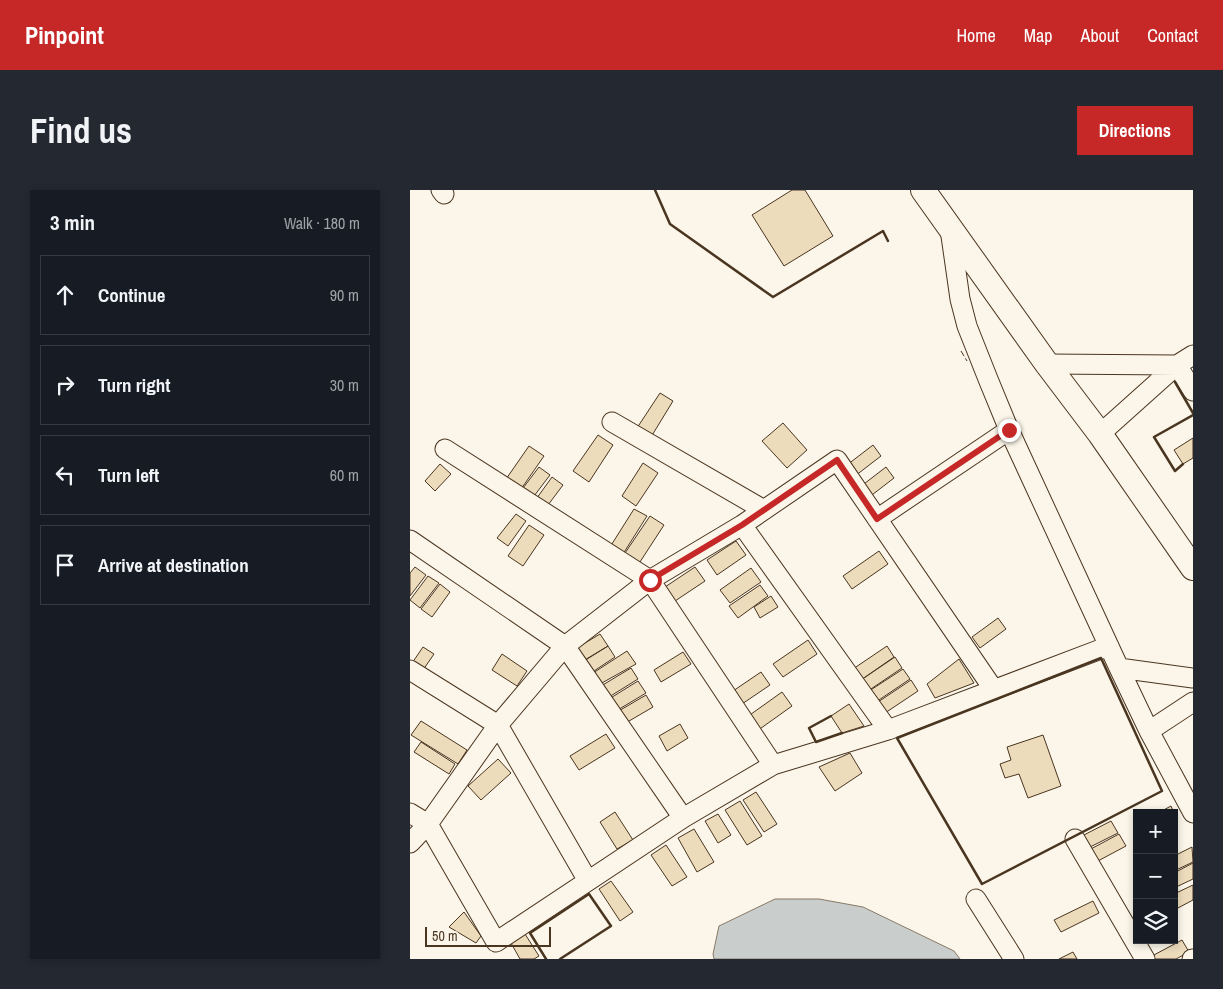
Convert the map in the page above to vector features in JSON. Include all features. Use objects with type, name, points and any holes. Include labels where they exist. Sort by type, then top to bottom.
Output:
[{"type":"main road","points":[[923,190],[1047,364],[1100,434],[1193,568]]},
{"type":"street","points":[[950,227],[960,299],[967,326],[1009,430],[1149,731],[1193,813]]},
{"type":"street","points":[[1100,434],[1177,365],[1193,355]]},
{"type":"street","points":[[1047,364],[1177,365]]},
{"type":"street","points":[[1177,365],[1193,391]]},
{"type":"street","points":[[612,422],[764,510]]},
{"type":"street","points":[[877,519],[1009,430]]},
{"type":"street","points":[[445,449],[650,580],[773,765]]},
{"type":"street","points":[[410,843],[428,824],[498,725],[565,646],[650,580],[742,525],[837,460],[994,690]]},
{"type":"street","points":[[742,525],[888,730]]},
{"type":"street","points":[[410,540],[565,646],[683,818]]},
{"type":"street","points":[[410,813],[428,824],[496,942],[683,818],[773,765],[888,730],[1109,646]]},
{"type":"street","points":[[1119,668],[1193,678]]},
{"type":"street","points":[[410,670],[498,725],[588,881]]},
{"type":"street","points":[[1149,731],[1193,702]]},
{"type":"street","points":[[1075,839],[1145,959]]},
{"type":"street","points":[[976,899],[1014,959]]},
{"type":"shaded area","points":[[775,899],[819,899],[863,907],[954,951],[960,959],[714,959],[713,954],[719,926]]},
{"type":"building","points":[[792,190],[805,190],[833,236],[784,266],[752,215]]},
{"type":"building","points":[[660,393],[673,401],[651,437],[637,428]]},
{"type":"building","points":[[783,423],[807,450],[787,468],[762,441]]},
{"type":"building","points":[[598,435],[613,445],[589,482],[573,471]]},
{"type":"building","points":[[1193,438],[1193,458],[1183,464],[1174,450]]},
{"type":"building","points":[[873,445],[881,456],[855,476],[847,465]]},
{"type":"building","points":[[529,446],[544,456],[519,492],[504,482]]},
{"type":"building","points":[[643,463],[658,473],[636,506],[622,496]]},
{"type":"building","points":[[440,464],[451,474],[435,491],[425,481]]},
{"type":"building","points":[[539,467],[550,475],[531,500],[520,492]]},
{"type":"building","points":[[886,467],[894,478],[868,498],[860,487]]},
{"type":"building","points":[[552,477],[563,485],[545,509],[534,502]]},
{"type":"building","points":[[634,509],[647,516],[623,554],[610,547]]},
{"type":"building","points":[[516,514],[526,521],[508,546],[497,538]]},
{"type":"building","points":[[650,516],[664,525],[638,565],[623,556]]},
{"type":"building","points":[[529,525],[544,535],[523,566],[508,556]]},
{"type":"building","points":[[736,541],[746,555],[717,575],[707,560]]},
{"type":"building","points":[[879,551],[888,564],[852,589],[843,576]]},
{"type":"building","points":[[415,567],[426,575],[410,596],[410,573]]},
{"type":"building","points":[[695,567],[705,581],[675,601],[665,587]]},
{"type":"building","points":[[751,568],[761,582],[730,603],[720,590]]},
{"type":"building","points":[[428,576],[439,583],[420,608],[410,600]]},
{"type":"building","points":[[440,584],[450,592],[432,617],[421,609]]},
{"type":"building","points":[[760,585],[768,596],[738,618],[729,606]]},
{"type":"building","points":[[771,596],[778,607],[760,618],[754,607]]},
{"type":"building","points":[[998,618],[1006,629],[980,648],[972,637]]},
{"type":"building","points":[[600,634],[608,646],[583,661],[575,649]]},
{"type":"building","points":[[808,640],[817,654],[783,677],[773,664]]},
{"type":"building","points":[[608,646],[615,657],[591,673],[584,661]]},
{"type":"building","points":[[887,646],[894,657],[858,682],[850,671]]},
{"type":"building","points":[[423,647],[434,654],[421,673],[410,666]]},
{"type":"building","points":[[627,651],[636,664],[600,684],[593,673]]},
{"type":"building","points":[[683,652],[691,664],[661,682],[654,670]]},
{"type":"building","points":[[502,654],[527,671],[517,686],[492,670]]},
{"type":"building","points":[[895,657],[902,668],[865,693],[858,682]]},
{"type":"building","points":[[959,659],[974,683],[935,698],[927,684]]},
{"type":"building","points":[[631,668],[638,679],[609,697],[601,686]]},
{"type":"building","points":[[903,669],[910,679],[873,704],[866,693]]},
{"type":"building","points":[[761,672],[770,685],[742,704],[733,691]]},
{"type":"building","points":[[911,680],[918,691],[885,713],[878,702]]},
{"type":"building","points":[[638,681],[646,693],[616,711],[609,699]]},
{"type":"building","points":[[782,692],[792,706],[757,731],[747,717]]},
{"type":"building","points":[[646,695],[653,707],[624,724],[617,712]]},
{"type":"building","points":[[849,704],[864,726],[842,733],[831,716]]},
{"type":"building","points":[[421,721],[467,750],[458,764],[411,735]]},
{"type":"building","points":[[680,724],[688,738],[667,751],[659,736]]},
{"type":"building","points":[[606,734],[615,748],[579,770],[570,756]]},
{"type":"building","points":[[1043,735],[1061,786],[1028,798],[1019,774],[1005,778],[1000,764],[1011,760],[1007,747]]},
{"type":"building","points":[[421,742],[455,764],[449,774],[414,752]]},
{"type":"building","points":[[850,753],[862,773],[835,791],[819,767]]},
{"type":"building","points":[[498,759],[511,773],[481,800],[468,786]]},
{"type":"building","points":[[756,792],[777,824],[764,832],[743,800]]},
{"type":"building","points":[[740,801],[762,836],[747,845],[725,810]]},
{"type":"building","points":[[615,812],[633,840],[617,849],[600,822]]},
{"type":"building","points":[[718,814],[731,835],[718,843],[705,821]]},
{"type":"building","points":[[1111,821],[1118,833],[1088,848],[1082,836]]},
{"type":"building","points":[[694,829],[714,862],[697,872],[678,838]]},
{"type":"building","points":[[1119,834],[1126,846],[1096,862],[1089,850]]},
{"type":"building","points":[[666,845],[687,877],[672,886],[651,855]]},
{"type":"building","points":[[1192,847],[1193,862],[1178,869],[1178,854]]},
{"type":"building","points":[[1193,863],[1193,879],[1178,886],[1178,871]]},
{"type":"building","points":[[611,881],[633,912],[620,921],[599,889]]},
{"type":"building","points":[[1193,885],[1193,900],[1178,908],[1178,892]]},
{"type":"building","points":[[1093,901],[1099,913],[1061,932],[1054,920]]},
{"type":"building","points":[[464,912],[481,936],[476,943],[449,927]]},
{"type":"building","points":[[525,934],[539,956],[534,959],[520,959],[511,943]]},
{"type":"building","points":[[1182,940],[1189,952],[1176,959],[1154,959],[1152,956],[1178,944]]},
{"type":"building","points":[[1073,952],[1077,959],[1059,959]]},
{"type":"fence","points":[[961,351],[967,361]]},
{"type":"wall","points":[[655,190],[670,224],[773,297],[883,231],[888,241]]},
{"type":"wall","points":[[1175,382],[1193,413]]},
{"type":"wall","points":[[1183,464],[1175,471],[1154,437],[1193,415]]},
{"type":"wall","points":[[1101,658],[1162,791],[982,884],[897,738],[1101,658]]},
{"type":"wall","points":[[831,716],[809,728],[816,742],[842,733]]},
{"type":"wall","points":[[546,959],[530,933],[589,894],[611,926],[560,959]]},
{"type":"route","points":[[650,580],[742,525],[837,460],[877,519],[1009,430]]}]
